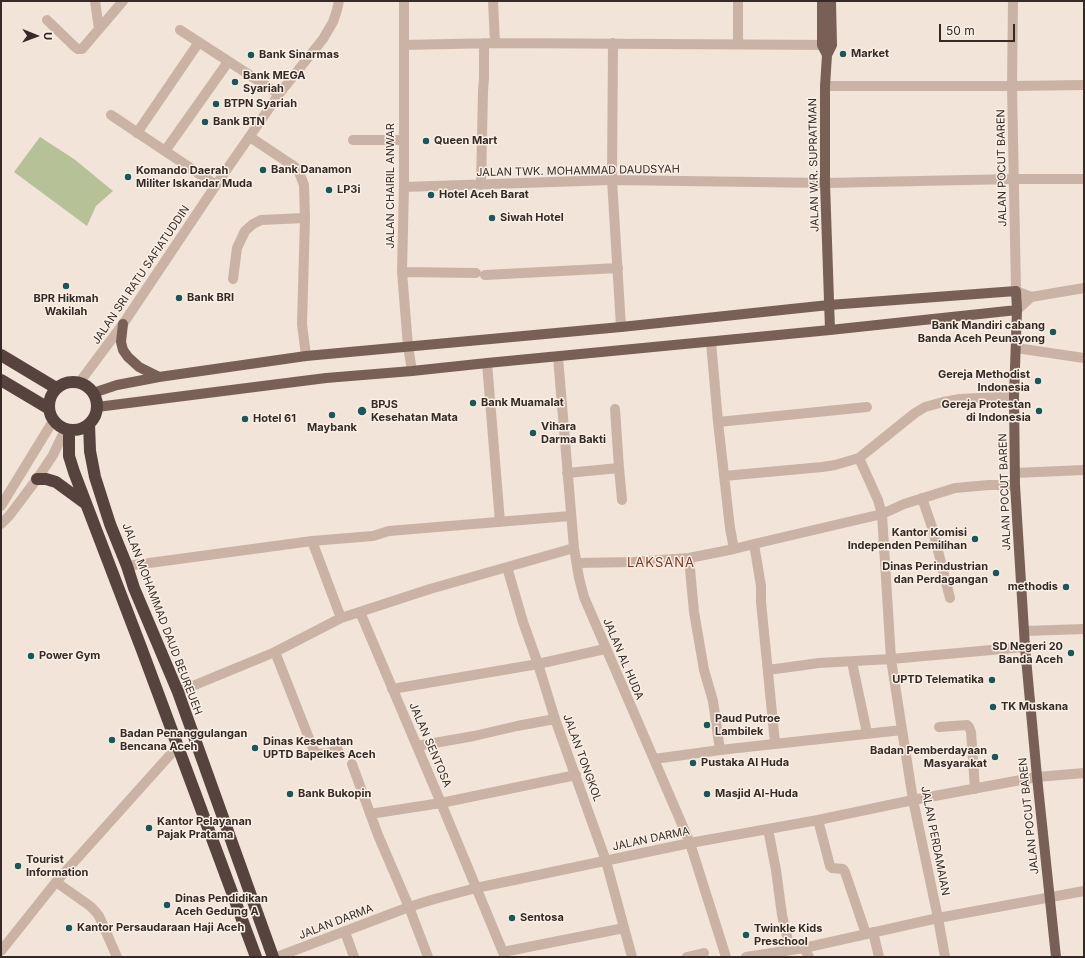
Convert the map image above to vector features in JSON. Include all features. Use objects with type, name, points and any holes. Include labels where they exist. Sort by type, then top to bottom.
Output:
[{"type":"highway","points":[[1,355],[56,388]]},
{"type":"highway","points":[[1,380],[48,408]]},
{"type":"highway","points":[[67,382],[73,382],[87,387],[93,393],[97,407],[95,416],[90,424],[80,430],[67,430],[53,422],[48,408],[50,397],[56,388],[67,382]]},
{"type":"highway","name":"JALAN MOHAMMAD DAUD BEUREUEH","points":[[90,424],[90,452],[95,477],[110,524],[134,588],[178,692],[273,957]]},
{"type":"highway","points":[[67,430],[69,456],[74,472],[256,957]]},
{"type":"highway","points":[[37,479],[46,479],[56,482],[87,505]]},
{"type":"main road","points":[[822,1],[827,45]]},
{"type":"main road","name":"JALAN W.R. SUPRATMAN","points":[[830,330],[824,183],[825,86],[831,1]]},
{"type":"main road","points":[[93,393],[117,385],[159,377],[306,356],[621,327],[829,305],[1016,291]]},
{"type":"main road","name":"JALAN POCUT BAREN","points":[[1016,291],[1017,310],[1014,396],[1015,485],[1025,647],[1056,957]]},
{"type":"main road","points":[[97,407],[326,378],[712,342],[1017,310]]},
{"type":"main road","points":[[123,324],[121,342],[123,350],[139,367],[159,377]]},
{"type":"street","points":[[95,1],[99,29]]},
{"type":"street","points":[[47,20],[75,47],[82,49],[123,1]]},
{"type":"street","name":"JALAN SRI RATU SAFIATUDDIN","points":[[79,383],[123,324],[279,94],[323,39],[338,10],[338,1]]},
{"type":"street","name":"JALAN CHAIRIL ANWAR","points":[[404,1],[404,187],[402,272],[408,346],[412,371]]},
{"type":"street","points":[[493,1],[495,43]]},
{"type":"street","points":[[738,1],[738,44]]},
{"type":"street","name":"JALAN POCUT BAREN","points":[[1013,1],[1012,86],[1016,291]]},
{"type":"street","points":[[180,30],[279,94]]},
{"type":"street","points":[[137,133],[199,42]]},
{"type":"street","points":[[404,45],[484,43],[827,45]]},
{"type":"street","points":[[481,185],[484,43]]},
{"type":"street","points":[[613,43],[612,180],[621,327]]},
{"type":"street","points":[[165,151],[228,62]]},
{"type":"street","points":[[825,86],[1084,85]]},
{"type":"street","points":[[111,115],[216,185]]},
{"type":"street","points":[[250,137],[295,167],[299,172],[304,185],[302,324],[306,356]]},
{"type":"street","points":[[353,140],[404,140]]},
{"type":"street","name":"JALAN TWK. MOHAMMAD DAUDSYAH","points":[[404,187],[612,180],[824,183],[1084,179]]},
{"type":"street","points":[[233,279],[237,248],[245,231],[253,224],[261,220],[304,218]]},
{"type":"street","points":[[402,272],[480,274],[618,268]]},
{"type":"street","points":[[1016,291],[1031,297],[1084,288]]},
{"type":"street","points":[[1017,310],[1031,297]]},
{"type":"street","points":[[712,342],[718,422],[730,528],[734,549]]},
{"type":"street","points":[[1016,348],[1084,358]]},
{"type":"street","name":"JALAN AL HUDA","points":[[558,357],[570,516],[579,578],[584,597],[605,649],[690,843],[726,957]]},
{"type":"street","points":[[486,363],[500,522]]},
{"type":"street","points":[[724,476],[835,465],[859,458],[925,407],[960,399],[1014,396]]},
{"type":"street","points":[[718,422],[867,407]]},
{"type":"street","points":[[614,409],[622,500]]},
{"type":"street","points":[[1,506],[53,422]]},
{"type":"street","points":[[1,524],[9,516],[37,479],[67,430]]},
{"type":"street","name":"JALAN PERDAMAIAN","points":[[859,458],[878,500],[882,514],[891,659],[913,800],[945,957]]},
{"type":"street","points":[[567,473],[619,468]]},
{"type":"street","points":[[1015,473],[1084,470]]},
{"type":"street","points":[[577,563],[633,562],[689,558],[734,549],[882,514],[904,504],[955,488],[1015,485]]},
{"type":"street","points":[[922,498],[932,527],[950,598]]},
{"type":"street","points":[[127,566],[312,541],[373,536],[389,531],[570,516]]},
{"type":"street","points":[[312,541],[341,618]]},
{"type":"street","points":[[754,544],[761,586],[761,602],[775,744]]},
{"type":"street","points":[[178,692],[275,652],[341,618],[430,589],[574,548]]},
{"type":"street","points":[[689,558],[694,612],[704,670],[713,700],[720,750]]},
{"type":"street","name":"JALAN TONGKOL","points":[[507,567],[523,622],[555,719],[606,861],[632,957]]},
{"type":"street","name":"JALAN SENTOSA","points":[[360,612],[504,954]]},
{"type":"street","points":[[1024,631],[1084,629]]},
{"type":"street","points":[[768,670],[819,663],[891,659],[1025,647]]},
{"type":"street","points":[[392,688],[538,664],[605,649]]},
{"type":"street","points":[[275,652],[314,751],[318,754],[338,750]]},
{"type":"street","points":[[852,662],[867,733]]},
{"type":"street","points":[[417,746],[555,719]]},
{"type":"street","points":[[939,727],[967,724],[969,727],[975,789]]},
{"type":"street","points":[[654,759],[720,750],[902,730]]},
{"type":"street","points":[[1,951],[56,882],[178,746]]},
{"type":"street","points":[[352,764],[370,814],[428,957]]},
{"type":"street","name":"JALAN DARMA","points":[[277,957],[408,907],[476,888],[690,843],[818,820],[913,800],[1037,777],[1084,773]]},
{"type":"street","points":[[370,814],[441,803],[576,775]]},
{"type":"street","points":[[818,820],[830,866],[832,868],[842,869],[845,872],[879,957]]},
{"type":"street","points":[[768,829],[776,870],[782,915],[790,950]]},
{"type":"street","points":[[56,882],[95,911],[99,916],[117,957]]},
{"type":"street","points":[[746,957],[804,948],[938,918],[1084,891]]},
{"type":"street","points":[[504,954],[624,928]]},
{"type":"street","points":[[345,932],[354,957]]},
{"type":"street","points":[[804,948],[808,957]]},
{"type":"street","points":[[687,957],[704,953]]},
{"type":"green space","points":[[40,137],[74,159],[113,191],[96,206],[87,226],[14,172]]},
{"type":"place","name":"Market","points":[[843,54]]},
{"type":"place","name":"Bank Sinarmas","points":[[251,55]]},
{"type":"place","name":"Bank MEGA Syariah","points":[[235,82]]},
{"type":"place","name":"BTPN Syariah","points":[[216,104]]},
{"type":"place","name":"Bank BTN","points":[[205,122]]},
{"type":"place","name":"Queen Mart","points":[[426,141]]},
{"type":"place","name":"Bank Danamon","points":[[263,170]]},
{"type":"place","name":"Komando Daerah Militer Iskandar Muda","points":[[128,177]]},
{"type":"place","name":"LP3i","points":[[329,190]]},
{"type":"place","name":"Hotel Aceh Barat","points":[[431,195]]},
{"type":"place","name":"Siwah Hotel","points":[[492,218]]},
{"type":"place","name":"BPR Hikmah Wakilah","points":[[66,286]]},
{"type":"place","name":"Bank BRI","points":[[179,298]]},
{"type":"place","name":"Bank Mandiri cabang Banda Aceh Peunayong","points":[[1053,332]]},
{"type":"place","name":"Gereja Methodist Indonesia","points":[[1038,381]]},
{"type":"place","name":"Bank Muamalat","points":[[473,403]]},
{"type":"place","name":"BPJS Kesehatan Mata","points":[[362,411]]},
{"type":"place","name":"Gereja Protestan di Indonesia","points":[[1039,411]]},
{"type":"place","name":"Maybank","points":[[332,415]]},
{"type":"place","name":"Hotel 61","points":[[245,419]]},
{"type":"place","name":"Vihara Darma Bakti","points":[[533,433]]},
{"type":"place","name":"Kantor Komisi Independen Pemilihan","points":[[975,539]]},
{"type":"place","name":"Dinas Perindustrian dan Perdagangan","points":[[996,573]]},
{"type":"place","name":"methodis","points":[[1066,587]]},
{"type":"place","name":"SD Negeri 20 Banda Aceh","points":[[1071,653]]},
{"type":"place","name":"Power Gym","points":[[31,656]]},
{"type":"place","name":"UPTD Telematika","points":[[992,680]]},
{"type":"place","name":"TK Muskana","points":[[993,707]]},
{"type":"place","name":"Paud Putroe Lambilek","points":[[707,725]]},
{"type":"place","name":"Badan Penanggulangan Bencana Aceh","points":[[112,740]]},
{"type":"place","name":"Dinas Kesehatan UPTD Bapelkes Aceh","points":[[255,748]]},
{"type":"place","name":"Badan Pemberdayaan Masyarakat","points":[[995,757]]},
{"type":"place","name":"Pustaka Al Huda","points":[[693,763]]},
{"type":"place","name":"Bank Bukopin","points":[[290,794]]},
{"type":"place","name":"Masjid Al-Huda","points":[[707,794]]},
{"type":"place","name":"Kantor Pelayanan Pajak Pratama","points":[[149,828]]},
{"type":"place","name":"Tourist Information","points":[[18,866]]},
{"type":"place","name":"Dinas Pendidikan Aceh Gedung A","points":[[167,905]]},
{"type":"place","name":"Sentosa","points":[[512,918]]},
{"type":"place","name":"Kantor Persaudaraan Haji Aceh","points":[[69,928]]},
{"type":"place","name":"Twinkle Kids Preschool","points":[[746,935]]},
{"type":"district","name":"LAKSANA","points":[[661,563]]}]
